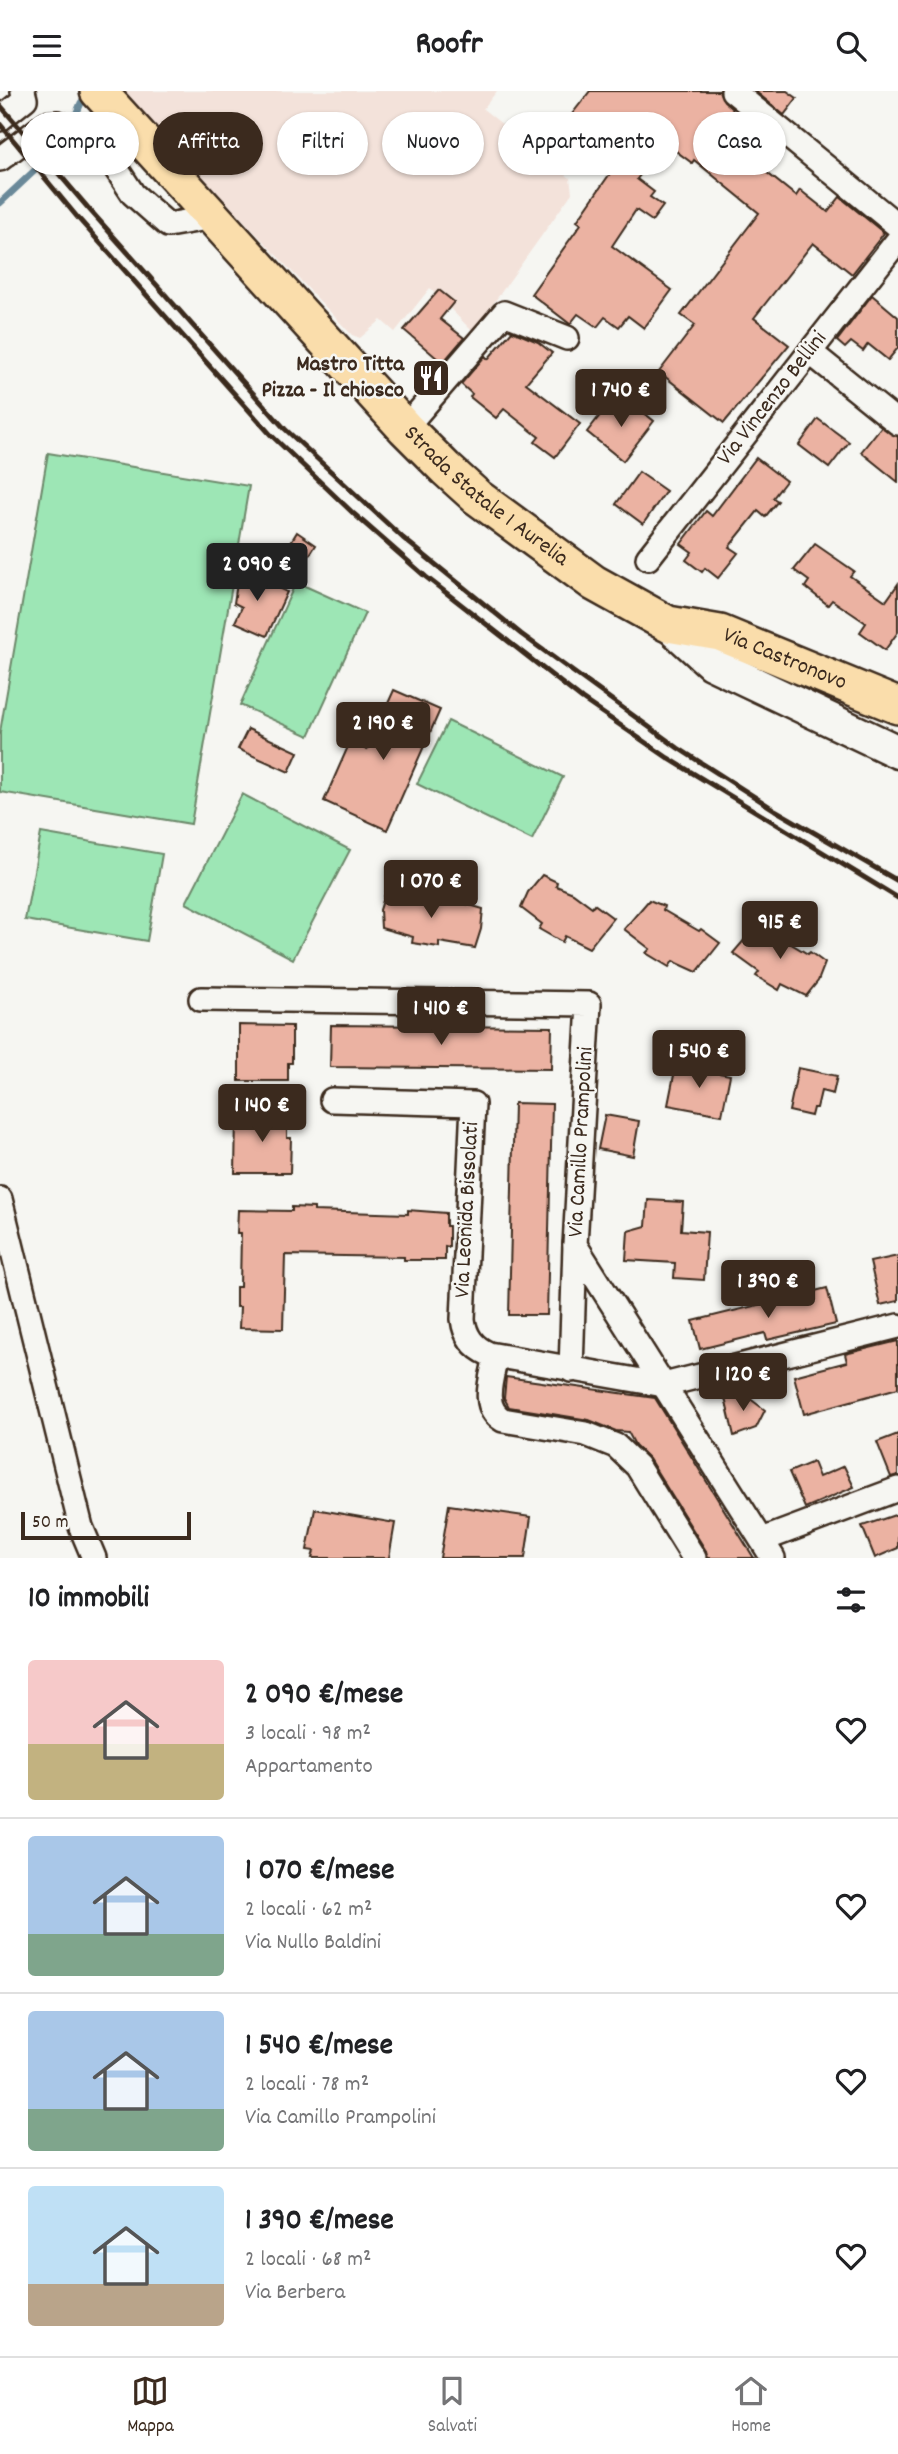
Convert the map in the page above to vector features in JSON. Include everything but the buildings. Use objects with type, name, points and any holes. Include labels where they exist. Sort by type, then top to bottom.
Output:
[{"type":"main road","name":"Strada Statale 1 Aurelia","points":[[98,91],[405,428],[446,469],[510,523],[594,583],[668,624]]},
{"type":"main road","name":"Via Castronovo","points":[[668,624],[720,633],[898,706]]},
{"type":"main road","points":[[668,624],[711,663],[898,752]]},
{"type":"street","points":[[0,119],[24,99],[23,91]]},
{"type":"street","points":[[733,91],[898,226]]},
{"type":"street","points":[[0,159],[46,124],[58,123],[95,141],[133,194],[168,225],[213,217]]},
{"type":"street","name":"Via Vincenzo Bellini","points":[[648,558],[898,240]]},
{"type":"street","points":[[405,428],[504,313],[567,338]]},
{"type":"street","points":[[810,352],[898,423]]},
{"type":"street","name":"Via Camillo Prampolini","points":[[201,999],[589,1004],[575,1245],[768,1549]]},
{"type":"street","name":"Via Leonida Bissolati","points":[[332,1100],[473,1104],[463,1319],[472,1343],[484,1352],[496,1356]]},
{"type":"street","points":[[0,1199],[81,1527],[93,1558]]},
{"type":"street","points":[[571,1370],[575,1245]]},
{"type":"street","points":[[694,1558],[637,1466],[617,1446],[586,1434],[503,1420],[493,1412],[489,1402],[496,1356],[664,1385],[898,1326]]},
{"type":"street","points":[[768,1549],[898,1489]]},
{"type":"shaded area","points":[[121,91],[497,91],[483,109],[498,121],[498,175],[566,175],[570,178],[572,193],[473,332],[430,288],[395,332],[381,320],[360,338],[352,335],[201,175],[263,175],[263,112],[153,112],[153,125]]},
{"type":"green space","points":[[48,453],[249,486],[191,824],[0,792],[0,732]]},
{"type":"green space","points":[[296,582],[365,613],[309,736],[240,705]]},
{"type":"green space","points":[[448,721],[563,777],[532,840],[417,784]]},
{"type":"green space","points":[[242,794],[350,850],[293,959],[186,903]]},
{"type":"green space","points":[[41,833],[162,854],[147,941],[25,920]]},
{"type":"waterway","points":[[0,203],[63,144],[81,103],[88,94]]},
{"type":"railway","points":[[0,105],[285,429],[403,538],[521,634],[678,748],[775,810],[898,881]]},
{"type":"railway","points":[[0,124],[78,218],[271,435],[354,514],[426,577],[582,699],[668,758],[898,898]]},
{"type":"place","name":"Mastro Titta Pizza - Il chiosco","points":[[431,378]]}]
